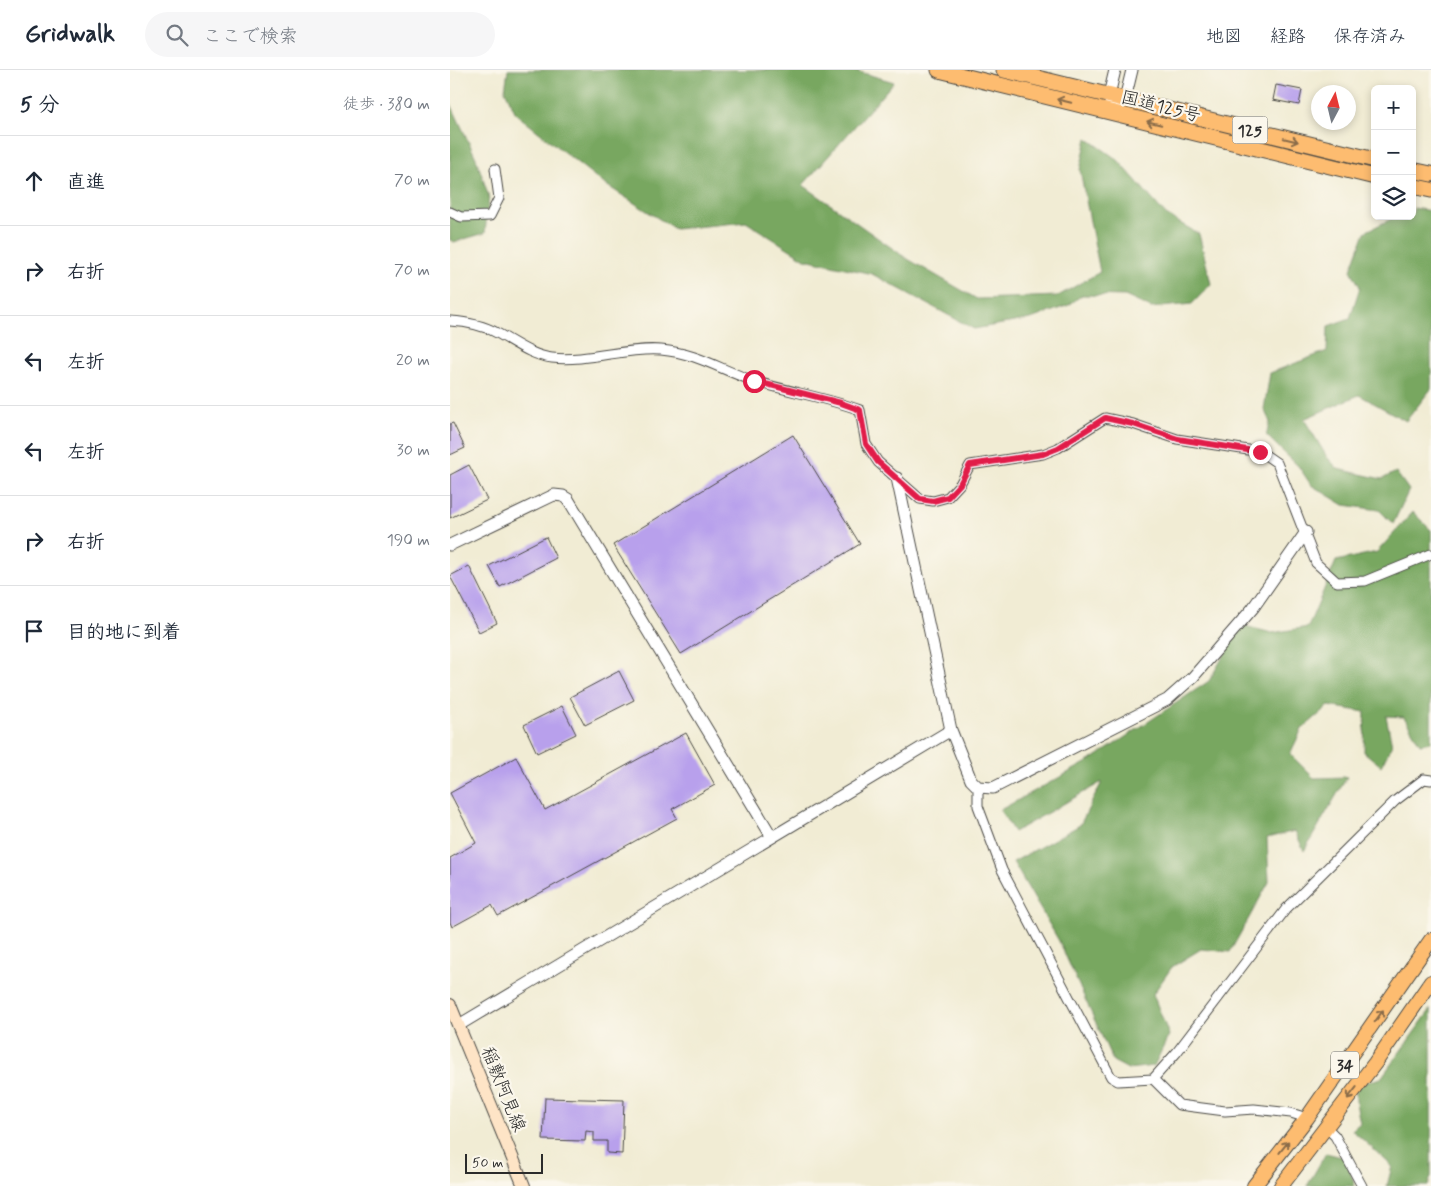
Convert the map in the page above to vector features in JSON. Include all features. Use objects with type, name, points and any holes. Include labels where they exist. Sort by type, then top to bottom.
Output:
[{"type":"highway","name":"国道125号","points":[[939,70],[1371,176]]},
{"type":"highway","name":"国道125号","points":[[1004,70],[1371,159]]},
{"type":"highway","points":[[1416,171],[1431,174]]},
{"type":"highway","points":[[1416,187],[1431,190]]},
{"type":"main road","name":"34","points":[[1254,1186],[1307,1118],[1431,940]]},
{"type":"main road","name":"34","points":[[1281,1186],[1375,1063],[1431,982]]},
{"type":"main road","name":"稲敷阿見線","points":[[450,1005],[524,1186]]},
{"type":"street","points":[[1112,113],[1109,95],[1115,70]]},
{"type":"street","points":[[1112,113],[1125,99],[1132,70]]},
{"type":"street","points":[[450,212],[461,217],[490,216],[499,198],[495,169]]},
{"type":"street","points":[[450,321],[469,322],[496,332],[540,355],[552,358],[589,357],[659,350],[689,353],[754,381],[841,403],[860,410],[866,444],[878,462],[920,499],[933,501],[948,497],[960,484],[970,465],[1043,454],[1058,448],[1105,418],[1133,424],[1178,439],[1264,453],[1277,463],[1306,532],[1316,563],[1336,582],[1365,581],[1431,554]]},
{"type":"street","points":[[897,478],[952,730],[971,780],[978,787],[993,788],[1167,700],[1193,678],[1253,608],[1306,532]]},
{"type":"street","points":[[450,545],[554,495],[563,496],[568,499],[772,837]]},
{"type":"street","points":[[458,1025],[952,730]]},
{"type":"street","points":[[978,787],[978,806],[1002,870],[1111,1077],[1118,1081],[1153,1079],[1177,1052],[1286,909],[1395,801],[1424,779],[1431,780]]},
{"type":"street","points":[[1153,1079],[1179,1104],[1225,1111],[1254,1109],[1282,1112],[1307,1118]]},
{"type":"street","points":[[1326,1127],[1335,1136],[1362,1186]]},
{"type":"green space","points":[[508,70],[853,70],[894,82],[803,185],[906,258],[977,299],[1058,296],[1100,272],[1080,170],[1087,138],[1118,160],[1166,215],[1199,234],[1211,284],[1192,304],[1151,308],[1125,296],[1082,295],[1069,305],[1031,319],[974,329],[872,274],[805,259],[746,222],[675,229],[603,183],[516,114],[505,90]]},
{"type":"green space","points":[[450,102],[476,158],[489,197],[485,233],[454,242],[450,240]]},
{"type":"green space","points":[[1416,208],[1431,211],[1431,389],[1406,421],[1359,395],[1304,419],[1327,457],[1338,469],[1382,479],[1396,472],[1409,490],[1393,524],[1379,510],[1344,505],[1311,485],[1299,467],[1266,435],[1270,422],[1264,409],[1270,373],[1327,351],[1328,326],[1350,318],[1360,287],[1351,270],[1365,232],[1389,220],[1416,220]]},
{"type":"green space","points":[[1413,512],[1431,530],[1431,742],[1420,744],[1404,717],[1386,716],[1392,745],[1381,766],[1364,752],[1365,712],[1329,706],[1302,729],[1290,754],[1314,778],[1347,777],[1304,851],[1295,831],[1267,838],[1269,882],[1230,952],[1201,949],[1172,967],[1153,994],[1169,1035],[1154,1066],[1128,1069],[1113,1061],[1059,941],[1013,862],[1080,825],[1102,782],[1014,832],[1000,810],[1091,760],[1209,681],[1241,625],[1272,633],[1308,627],[1336,561],[1377,552]]},
{"type":"green space","points":[[1431,1009],[1431,1176],[1428,1186],[1387,1186],[1392,1166],[1352,1130],[1360,1123],[1356,1103],[1356,1085],[1381,1078]]},
{"type":"green space","points":[[1326,1153],[1346,1158],[1355,1186],[1307,1186]]},
{"type":"building","points":[[1276,85],[1302,90],[1299,105],[1273,100]]},
{"type":"building","points":[[453,423],[465,448],[450,455],[450,424]]},
{"type":"building","points":[[793,435],[860,544],[681,654],[613,545]]},
{"type":"building","points":[[469,465],[487,500],[450,518],[450,475]]},
{"type":"building","points":[[546,537],[556,558],[500,587],[489,566]]},
{"type":"building","points":[[469,566],[497,623],[479,632],[450,576]]},
{"type":"building","points":[[619,671],[634,700],[585,725],[570,697]]},
{"type":"building","points":[[562,706],[576,734],[537,753],[524,725]]},
{"type":"building","points":[[686,733],[715,785],[672,809],[677,818],[498,916],[492,905],[452,927],[450,922],[450,858],[476,843],[450,793],[516,757],[545,810]]},
{"type":"building","points":[[545,1098],[624,1100],[622,1154],[607,1153],[607,1141],[594,1141],[594,1132],[586,1131],[585,1141],[543,1140]]},
{"type":"route","points":[[754,381],[841,403],[860,410],[866,444],[878,462],[920,499],[933,501],[948,497],[960,484],[970,465],[1043,454],[1058,448],[1105,418],[1133,424],[1178,439],[1260,452]]}]
